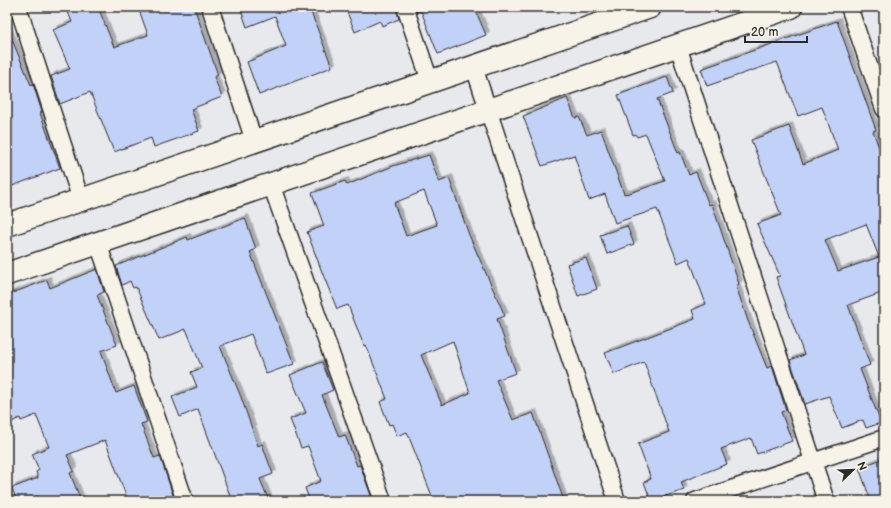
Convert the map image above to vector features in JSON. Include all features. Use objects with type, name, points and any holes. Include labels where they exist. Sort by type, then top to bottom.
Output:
[{"type":"main road","points":[[7,225],[474,67],[613,13],[650,7]]},
{"type":"main road","points":[[7,274],[791,7]]},
{"type":"street","points":[[18,7],[81,200]]},
{"type":"street","points":[[210,7],[254,141]]},
{"type":"street","points":[[405,7],[430,81]]},
{"type":"street","points":[[850,7],[884,109]]},
{"type":"street","points":[[678,46],[812,462],[826,501]]},
{"type":"street","points":[[474,67],[617,501]]},
{"type":"street","points":[[271,184],[383,501]]},
{"type":"street","points":[[98,243],[185,501]]},
{"type":"street","points":[[695,501],[884,438]]},
{"type":"building","points":[[66,7],[98,7],[114,47],[148,35],[138,7],[194,7],[218,75],[214,77],[222,97],[191,109],[199,131],[154,147],[151,138],[114,152],[90,92],[60,104],[51,76],[70,69],[53,30],[72,22]]},
{"type":"building","points":[[240,7],[309,7],[332,67],[259,95],[247,62],[286,46],[275,16],[247,27]]},
{"type":"building","points":[[345,7],[396,7],[399,19],[382,26],[380,21],[355,32]]},
{"type":"building","points":[[415,7],[474,7],[486,35],[438,54],[421,11],[417,12]]},
{"type":"building","points":[[837,21],[876,130],[873,131],[884,162],[884,292],[848,305],[870,365],[860,369],[881,423],[866,428],[863,420],[842,428],[829,396],[805,404],[790,360],[804,355],[776,277],[780,276],[757,224],[781,215],[751,140],[789,126],[803,164],[838,150],[822,107],[798,116],[777,62],[707,86],[701,69]],"holes":[[[866,224],[879,257],[838,271],[825,240]]]},
{"type":"building","points":[[7,28],[31,85],[33,84],[42,112],[40,113],[60,168],[7,188]]},
{"type":"building","points":[[667,77],[673,93],[657,99],[678,153],[680,152],[689,175],[696,172],[709,205],[712,204],[739,284],[736,286],[748,321],[767,368],[772,366],[786,410],[781,412],[792,441],[757,454],[751,438],[721,449],[727,464],[681,482],[684,490],[651,501],[644,482],[651,479],[638,444],[669,432],[644,362],[614,374],[605,353],[695,319],[692,310],[706,304],[689,258],[678,263],[657,209],[615,223],[605,194],[589,200],[574,155],[542,166],[523,116],[567,98],[575,118],[579,117],[587,135],[601,130],[624,194],[627,194],[665,181],[646,134],[637,137],[635,134],[633,135],[618,95]]},
{"type":"building","points":[[429,155],[439,182],[449,178],[469,235],[505,316],[497,319],[516,373],[496,380],[513,420],[533,413],[564,501],[434,501],[407,432],[397,436],[392,424],[389,425],[380,402],[387,399],[366,345],[364,346],[348,305],[337,309],[307,232],[324,226],[312,193],[345,181],[347,185],[393,166]],"holes":[[[424,191],[437,225],[406,236],[394,203]],[[453,341],[470,393],[442,405],[421,355]]]},
{"type":"building","points":[[245,218],[256,249],[250,252],[294,364],[266,374],[251,334],[220,346],[241,397],[258,446],[262,444],[273,474],[260,479],[269,501],[232,501],[198,409],[180,417],[172,397],[197,387],[191,372],[202,368],[186,329],[159,340],[136,287],[133,288],[130,281],[122,285],[116,266],[187,237],[188,240]]},
{"type":"building","points":[[627,226],[634,244],[607,254],[600,235]]},
{"type":"building","points":[[586,258],[597,289],[578,296],[567,264]]},
{"type":"building","points":[[97,269],[104,292],[97,295],[117,345],[101,351],[116,393],[134,386],[147,422],[141,424],[154,458],[160,456],[175,501],[128,501],[105,440],[67,455],[74,471],[70,473],[81,501],[40,501],[38,496],[25,501],[17,501],[12,488],[38,478],[36,472],[39,470],[32,454],[49,447],[36,415],[21,421],[20,418],[7,424],[7,295],[47,280],[50,288]]},
{"type":"building","points":[[322,362],[333,390],[322,395],[339,437],[345,435],[357,466],[360,465],[373,501],[310,501],[305,488],[321,481],[308,446],[301,448],[290,419],[306,413],[290,375]]},
{"type":"building","points":[[884,458],[884,501],[871,501],[859,468]]}]
